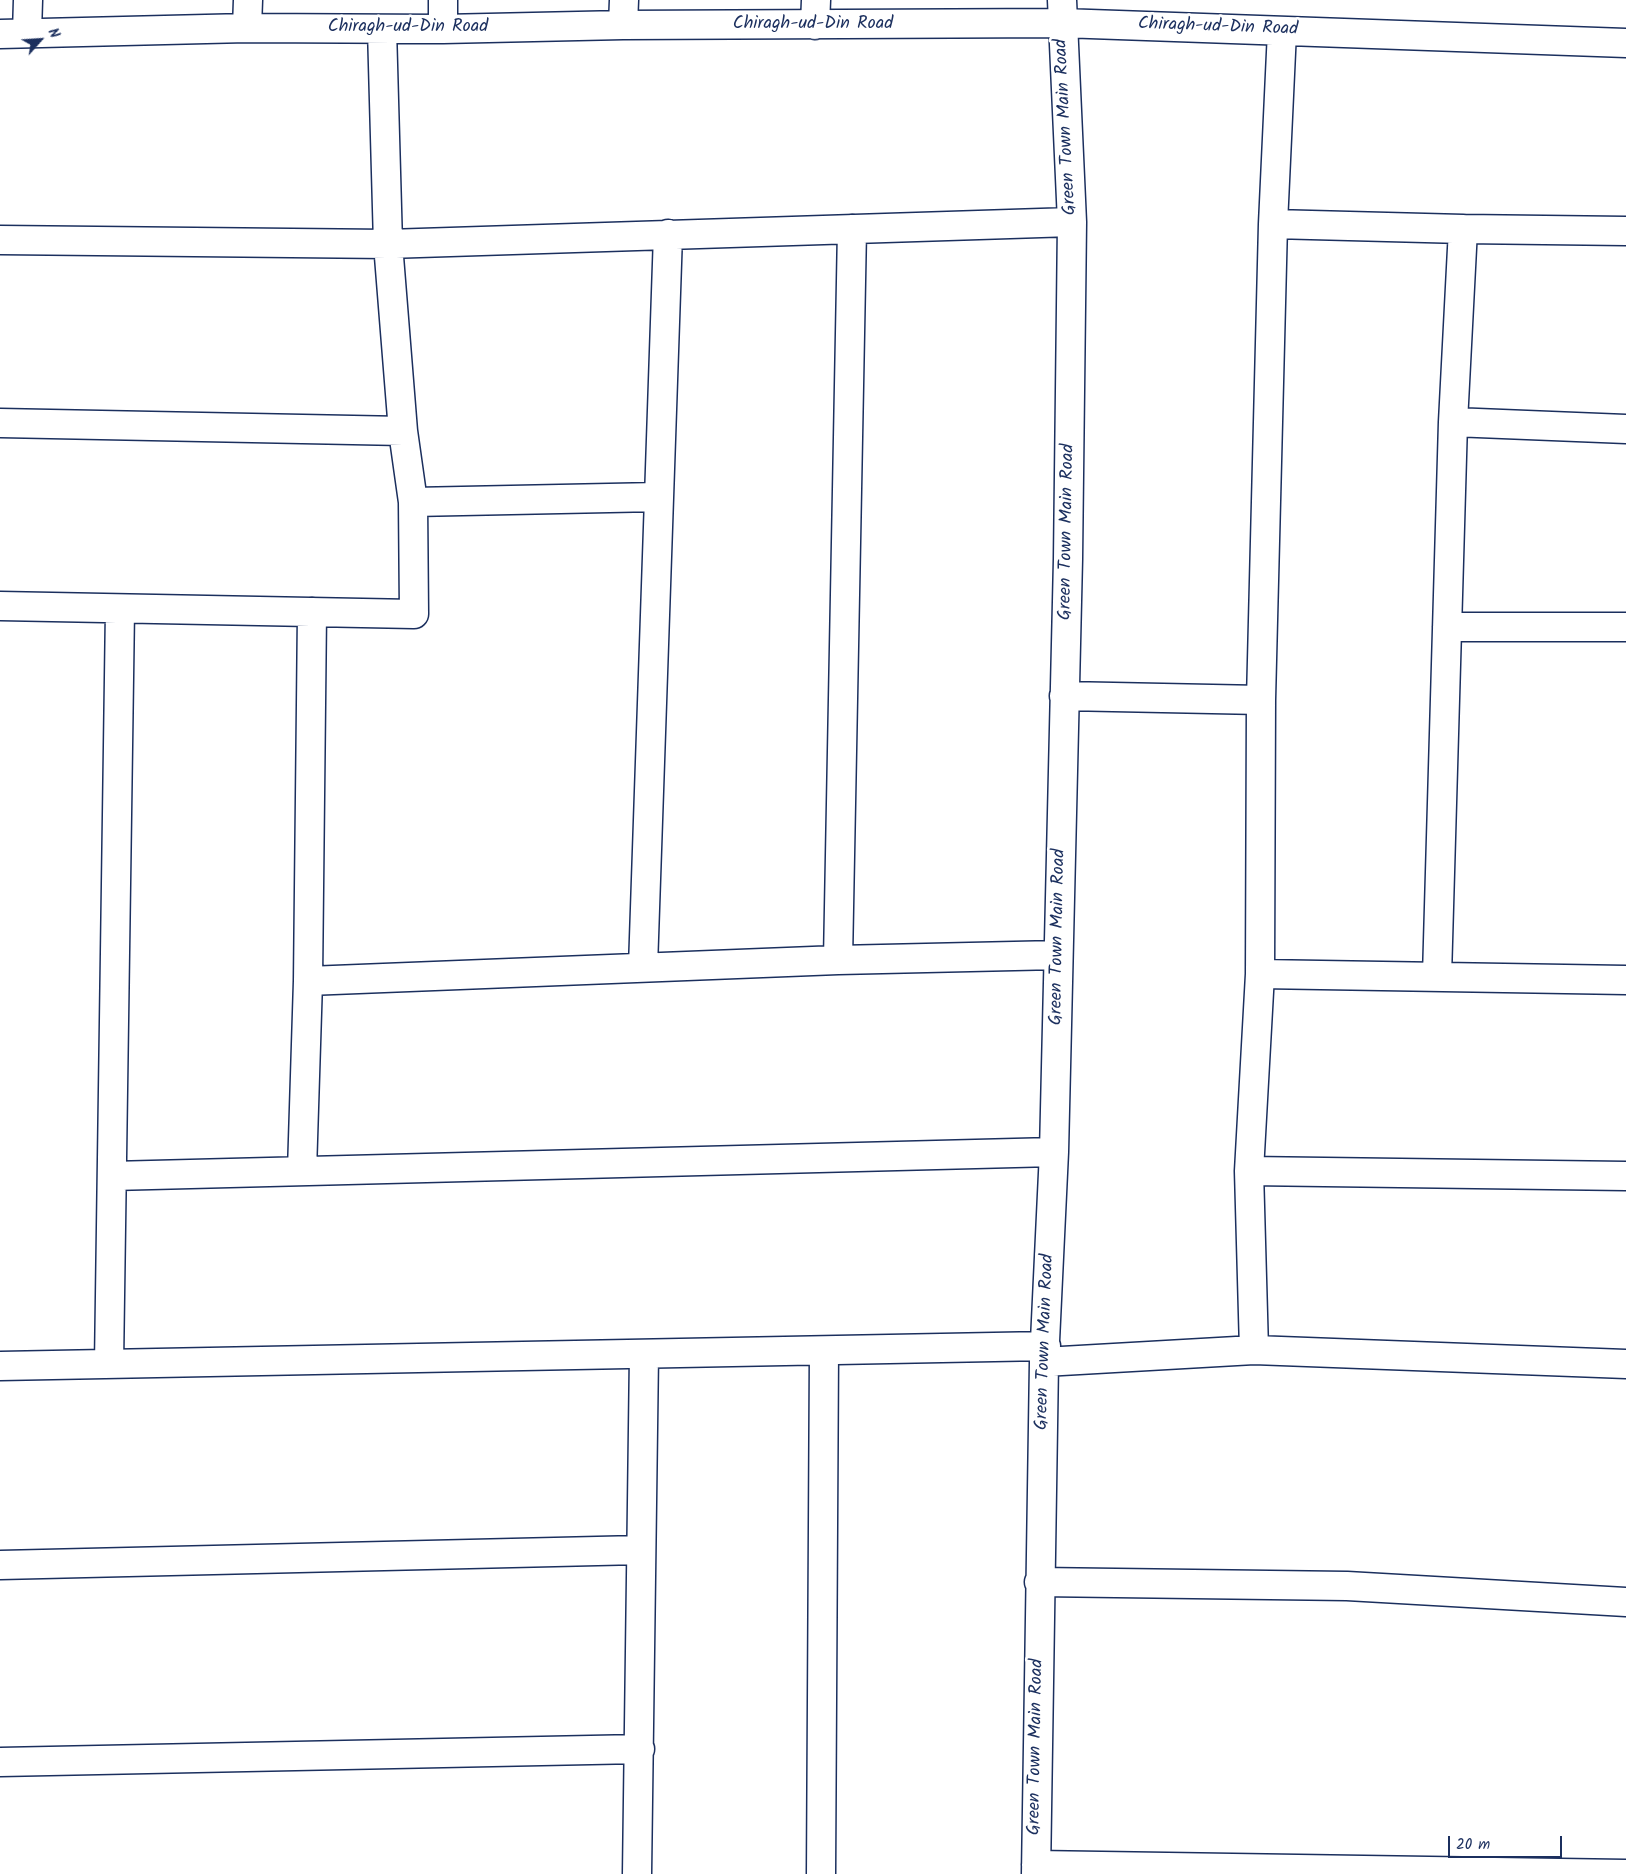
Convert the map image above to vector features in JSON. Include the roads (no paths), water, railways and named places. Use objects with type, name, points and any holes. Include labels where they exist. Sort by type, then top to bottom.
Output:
[{"type":"street","points":[[27,33],[28,0]]},
{"type":"street","points":[[247,28],[248,0]]},
{"type":"street","points":[[443,0],[443,29]]},
{"type":"street","name":"Chiragh-ud-Din Road","points":[[0,34],[247,28],[443,29],[624,12],[1062,11],[1282,30],[1626,42]]},
{"type":"street","name":"Green Town Main Road","points":[[1036,1869],[1039,1582],[1045,1354],[1054,1152],[1072,222],[1062,11]]},
{"type":"street","points":[[0,606],[414,614],[413,502],[404,431],[388,244],[382,29]]},
{"type":"street","points":[[1254,1350],[1248,1171],[1260,974],[1261,700],[1273,224],[1282,30]]},
{"type":"street","points":[[0,240],[388,244],[1072,222]]},
{"type":"street","points":[[1273,224],[1626,232]]},
{"type":"street","points":[[838,960],[852,229]]},
{"type":"street","points":[[1437,976],[1453,422],[1463,229]]},
{"type":"street","points":[[643,967],[668,234]]},
{"type":"street","points":[[1453,422],[1626,428]]},
{"type":"street","points":[[0,423],[404,431]]},
{"type":"street","points":[[413,502],[658,497]]},
{"type":"street","points":[[109,1364],[120,609]]},
{"type":"street","points":[[302,1171],[308,981],[312,612]]},
{"type":"street","points":[[1447,627],[1626,627]]},
{"type":"street","points":[[1064,696],[1261,700]]},
{"type":"street","points":[[308,981],[838,960],[1058,955]]},
{"type":"street","points":[[1260,974],[1626,980]]},
{"type":"street","points":[[112,1176],[1054,1152]]},
{"type":"street","points":[[1248,1171],[1626,1176]]},
{"type":"street","points":[[0,1366],[824,1351],[1045,1354],[1254,1350],[1626,1364]]},
{"type":"street","points":[[821,1874],[824,1351]]},
{"type":"street","points":[[637,1874],[644,1354]]},
{"type":"street","points":[[0,1565],[640,1550]]},
{"type":"street","points":[[1039,1582],[1347,1586],[1626,1602]]},
{"type":"street","points":[[0,1762],[640,1749]]},
{"type":"street","points":[[1036,1869],[1626,1874]]}]
